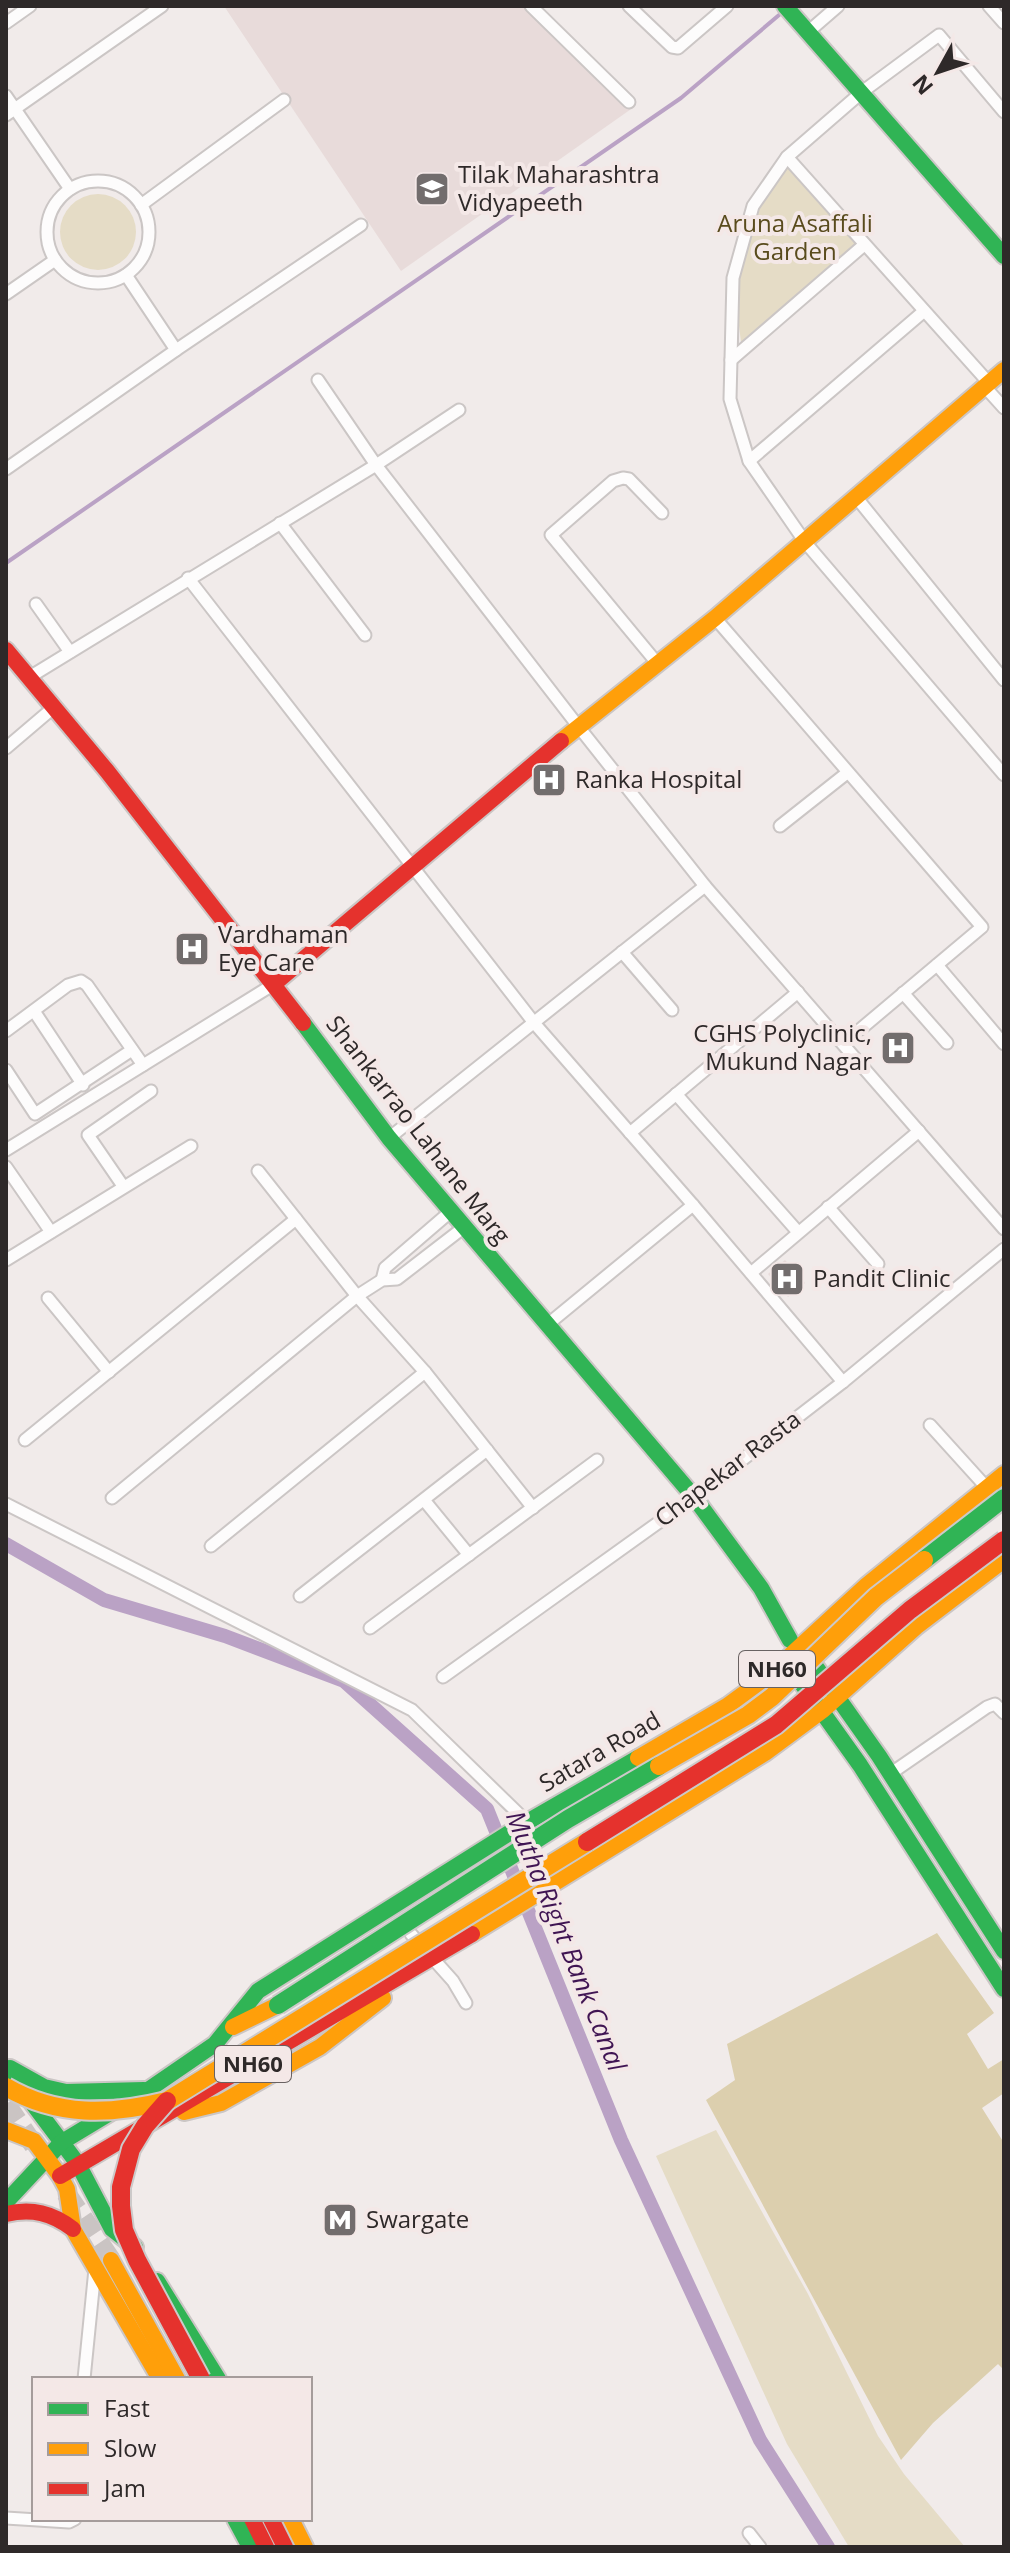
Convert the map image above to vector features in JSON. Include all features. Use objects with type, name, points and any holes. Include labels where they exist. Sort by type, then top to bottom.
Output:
[{"type":"main road","points":[[785,6],[1004,256]]},
{"type":"main road","points":[[274,984],[578,726],[715,618],[997,377]]},
{"type":"main road","name":"Shankarrao Lahane Marg","points":[[6,650],[107,771],[274,984],[389,1138],[694,1497],[761,1588],[795,1644],[838,1697],[1004,1951]]},
{"type":"main road","name":"Satara Road","points":[[47,2156],[62,2142],[148,2090],[215,2044],[258,1991],[474,1854],[727,1706],[786,1662],[795,1644],[1004,1474]]},
{"type":"main road","points":[[229,2029],[278,2005],[568,1819],[748,1715],[772,1697],[876,1597],[1004,1498]]},
{"type":"main road","points":[[200,2377],[124,2230],[121,2187],[131,2149],[145,2126],[164,2110],[776,1725],[910,1610],[1004,1540]]},
{"type":"main road","points":[[838,1697],[916,1627],[1004,1560]]},
{"type":"main road","points":[[786,1662],[823,1710],[1004,1989]]},
{"type":"main road","name":"NH60","points":[[60,2176],[164,2110],[430,1960],[765,1753],[838,1697]]},
{"type":"main road","points":[[6,2067],[78,2164],[112,2229],[136,2248]]},
{"type":"main road","points":[[6,2067],[44,2087],[66,2092],[148,2090]]},
{"type":"main road","points":[[6,2087],[26,2100],[62,2110],[164,2110]]},
{"type":"main road","points":[[164,2110],[129,2167],[124,2196],[126,2226],[136,2248],[217,2377]]},
{"type":"main road","points":[[6,2130],[34,2141],[47,2156],[67,2189],[73,2229]]},
{"type":"main road","name":"NH60","points":[[6,2202],[47,2156]]},
{"type":"main road","points":[[6,2214],[29,2210],[46,2212],[61,2218],[73,2229],[103,2262],[176,2377]]},
{"type":"main road","points":[[103,2262],[159,2377]]},
{"type":"main road","points":[[236,2521],[250,2547]]},
{"type":"main road","points":[[253,2521],[266,2547]]},
{"type":"main road","points":[[272,2521],[285,2547]]},
{"type":"main road","points":[[292,2521],[305,2547]]},
{"type":"street","points":[[6,23],[30,6]]},
{"type":"street","points":[[10,112],[162,6]]},
{"type":"street","points":[[531,6],[629,102]]},
{"type":"street","points":[[629,6],[672,47],[678,48],[727,6]]},
{"type":"street","points":[[804,27],[838,6]]},
{"type":"street","points":[[989,6],[1004,23]]},
{"type":"street","points":[[1004,112],[939,35],[862,92],[787,157],[753,206],[733,278],[730,399],[749,461],[805,542],[1004,775]]},
{"type":"street","points":[[6,96],[10,112],[70,189]]},
{"type":"street","points":[[141,205],[284,100]]},
{"type":"street","points":[[787,157],[923,312],[997,377],[1004,408]]},
{"type":"street","points":[[89,182],[109,182],[127,190],[141,205],[148,223],[148,243],[140,261],[126,275],[107,282],[87,282],[69,274],[55,260],[48,241],[48,221],[56,203],[70,189],[89,182]]},
{"type":"street","points":[[6,469],[361,225]]},
{"type":"street","points":[[731,360],[864,245]]},
{"type":"street","points":[[6,294],[55,260]]},
{"type":"street","points":[[126,275],[176,350]]},
{"type":"street","points":[[749,461],[923,312]]},
{"type":"street","points":[[318,380],[376,465],[705,886],[1004,1229]]},
{"type":"street","points":[[28,678],[376,465],[459,410]]},
{"type":"street","points":[[657,663],[551,535],[613,481],[623,478],[629,479],[662,513]]},
{"type":"street","points":[[856,497],[1004,680]]},
{"type":"street","points":[[280,523],[365,635]]},
{"type":"street","points":[[188,578],[535,1024],[843,1382]]},
{"type":"street","points":[[36,604],[70,652]]},
{"type":"street","points":[[715,618],[982,927],[844,1043]]},
{"type":"street","points":[[6,748],[53,708]]},
{"type":"street","points":[[780,826],[847,773]]},
{"type":"street","points":[[389,1138],[705,886]]},
{"type":"street","points":[[622,952],[672,1010]]},
{"type":"street","points":[[937,965],[1004,1044]]},
{"type":"street","points":[[6,1031],[68,985],[81,981],[87,985],[143,1065]]},
{"type":"street","points":[[6,1150],[274,984]]},
{"type":"street","points":[[630,1133],[798,992]]},
{"type":"street","points":[[903,993],[947,1043]]},
{"type":"street","points":[[34,1011],[83,1085]]},
{"type":"street","points":[[6,1070],[35,1114],[132,1050]]},
{"type":"street","points":[[123,1186],[88,1135],[151,1091]]},
{"type":"street","points":[[676,1094],[798,1232]]},
{"type":"street","points":[[751,1273],[919,1131]]},
{"type":"street","points":[[6,1260],[191,1146]]},
{"type":"street","points":[[6,1167],[51,1232]]},
{"type":"street","points":[[258,1171],[533,1508]]},
{"type":"street","points":[[547,1325],[693,1205]]},
{"type":"street","points":[[828,1207],[878,1264]]},
{"type":"street","points":[[382,1280],[385,1268],[450,1212]]},
{"type":"street","points":[[25,1440],[296,1219]]},
{"type":"street","points":[[112,1498],[357,1296],[382,1280],[397,1279],[463,1228]]},
{"type":"street","name":"Chapekar Rasta","points":[[443,1677],[694,1497],[843,1382],[1004,1249]]},
{"type":"street","points":[[48,1298],[109,1372]]},
{"type":"street","points":[[211,1546],[425,1372]]},
{"type":"street","points":[[930,1425],[987,1488]]},
{"type":"street","points":[[300,1596],[487,1450]]},
{"type":"street","points":[[370,1628],[597,1460]]},
{"type":"street","points":[[424,1500],[469,1555]]},
{"type":"street","points":[[6,1504],[412,1710],[524,1824]]},
{"type":"street","points":[[890,1774],[987,1707],[995,1704],[1004,1713]]},
{"type":"street","points":[[411,1934],[430,1960],[453,1981],[466,2003]]},
{"type":"street","points":[[84,2377],[103,2262]]},
{"type":"street","points":[[6,2518],[32,2519]]},
{"type":"street","points":[[749,2533],[760,2547]]},
{"type":"shaded area","name":"Tilak Maharashtra Vidyapeeth","points":[[224,6],[530,6],[634,107],[401,271]]},
{"type":"shaded area","name":"Pandit Clinic","points":[[785,1260],[805,1283],[788,1297],[768,1274]]},
{"type":"shaded area","points":[[937,1933],[994,2013],[967,2034],[988,2069],[1004,2059],[1004,2093],[982,2108],[1004,2143],[1004,2370],[998,2364],[933,2423],[901,2460],[706,2100],[735,2080],[727,2044]]},
{"type":"green space","name":"Aruna Asaffali Garden","points":[[787,164],[860,240],[742,350],[733,278],[756,212]]},
{"type":"green space","points":[[106,194],[119,200],[130,211],[136,232],[134,247],[119,264],[106,270],[90,270],[77,264],[62,247],[60,224],[66,211],[83,196]]},
{"type":"green space","points":[[716,2130],[808,2294],[878,2436],[904,2474],[965,2547],[849,2547],[787,2444],[656,2156]]},
{"type":"waterway","points":[[6,563],[681,98],[785,10]]},
{"type":"waterway","name":"Mutha Right Bank Canal","points":[[6,1544],[104,1600],[225,1636],[344,1681],[487,1809],[621,2140],[760,2440],[828,2547]]},
{"type":"tunnel","points":[[6,2104],[35,2147]]},
{"type":"tunnel","points":[[66,2193],[111,2260]]},
{"type":"traffic: fast","points":[[785,6],[1004,256]]},
{"type":"traffic: fast","points":[[303,1023],[389,1138],[694,1497],[761,1588],[790,1640]]},
{"type":"traffic: fast","points":[[924,1560],[1004,1498]]},
{"type":"traffic: fast","points":[[804,1650],[879,1756],[1004,1951]]},
{"type":"traffic: fast","points":[[790,1667],[860,1765],[1004,1989]]},
{"type":"traffic: fast","points":[[6,2202],[62,2142],[148,2090],[215,2044],[258,1991],[522,1825],[638,1758]]},
{"type":"traffic: fast","points":[[278,2005],[568,1819],[659,1766]]},
{"type":"traffic: fast","points":[[6,2068],[78,2164],[112,2229],[135,2247]]},
{"type":"traffic: fast","points":[[10,2068],[44,2087],[66,2092],[144,2090]]},
{"type":"traffic: fast","points":[[157,2281],[217,2377]]},
{"type":"traffic: fast","points":[[236,2521],[250,2547]]},
{"type":"traffic: slow","points":[[561,741],[715,618],[1004,370]]},
{"type":"traffic: slow","points":[[638,1758],[727,1706],[768,1676],[867,1585],[1004,1474]]},
{"type":"traffic: slow","points":[[659,1766],[748,1715],[772,1697],[876,1597],[924,1560]]},
{"type":"traffic: slow","points":[[472,1934],[765,1753],[823,1710],[916,1627],[1004,1560]]},
{"type":"traffic: slow","points":[[6,2087],[45,2104],[85,2110],[125,2109],[167,2101],[587,1842]]},
{"type":"traffic: slow","points":[[184,2112],[221,2103],[320,2047],[383,1998]]},
{"type":"traffic: slow","points":[[233,2027],[278,2005]]},
{"type":"traffic: slow","points":[[6,2130],[34,2141],[60,2176],[67,2189],[73,2229],[159,2377]]},
{"type":"traffic: slow","points":[[111,2260],[176,2377]]},
{"type":"traffic: slow","points":[[292,2521],[305,2547]]},
{"type":"traffic: jam","points":[[6,650],[107,771],[303,1023]]},
{"type":"traffic: jam","points":[[274,984],[561,741]]},
{"type":"traffic: jam","points":[[587,1842],[776,1725],[910,1610],[1004,1540]]},
{"type":"traffic: jam","points":[[60,2176],[472,1934]]},
{"type":"traffic: jam","points":[[167,2101],[145,2126],[131,2149],[121,2187],[121,2206],[124,2230],[137,2260],[200,2377]]},
{"type":"traffic: jam","points":[[6,2214],[41,2213],[73,2229]]},
{"type":"traffic: jam","points":[[253,2521],[266,2547]]},
{"type":"traffic: jam","points":[[272,2521],[285,2547]]},
{"type":"place","name":"Tilak Maharashtra Vidyapeeth","points":[[432,189]]},
{"type":"place","name":"Ranka Hospital","points":[[549,780]]},
{"type":"place","name":"Vardhaman Eye Care","points":[[192,949]]},
{"type":"place","name":"CGHS Polyclinic, Mukund Nagar","points":[[898,1048]]},
{"type":"place","name":"Pandit Clinic","points":[[787,1279]]},
{"type":"place","name":"Swargate","points":[[340,2220]]}]
